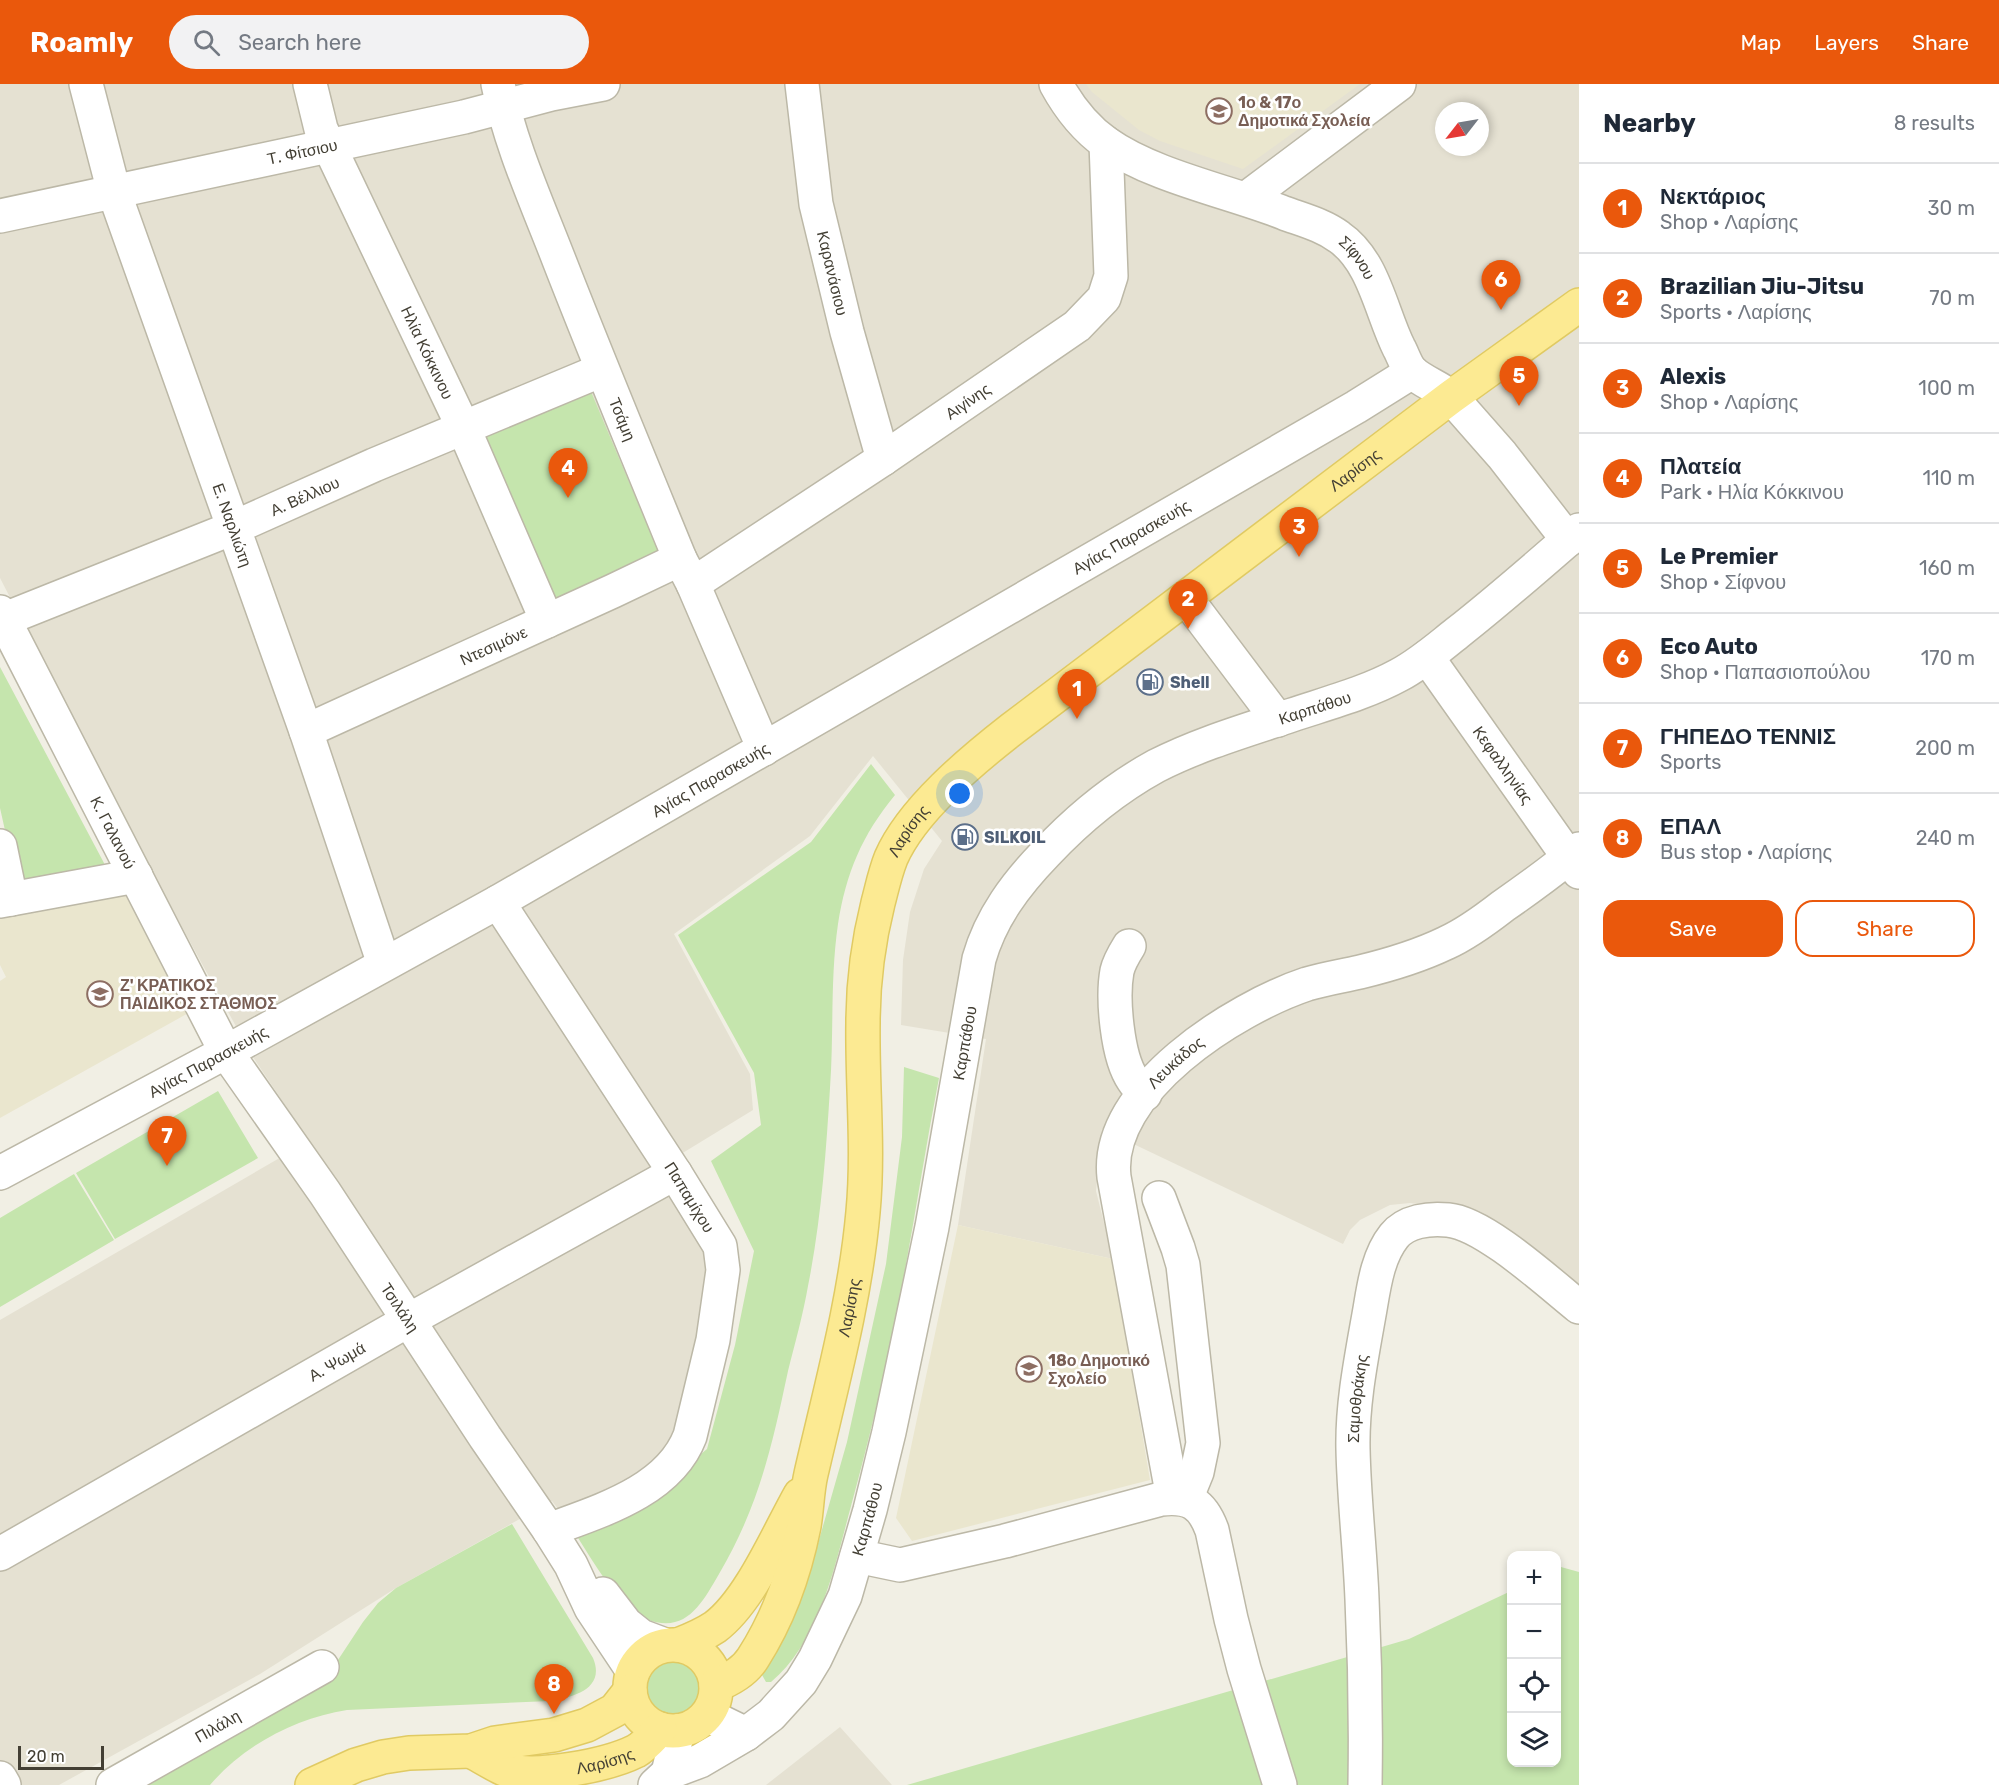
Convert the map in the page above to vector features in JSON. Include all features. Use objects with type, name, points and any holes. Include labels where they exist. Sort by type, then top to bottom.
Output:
[{"type":"main road","name":"Λαρίσης","points":[[711,1700],[752,1660],[785,1593],[804,1524],[810,1478],[844,1336],[863,1210],[865,1154],[863,1022],[870,937],[890,860],[905,832],[979,754],[1451,397],[1579,305]]},
{"type":"main road","name":"Λαρίσης","points":[[671,1645],[699,1637],[717,1626],[746,1594],[810,1478]]},
{"type":"main road","points":[[671,1645],[692,1649],[704,1658],[712,1671],[711,1700],[694,1726],[669,1730],[649,1723],[639,1714],[633,1703],[632,1681],[646,1654],[654,1649],[671,1645]]},
{"type":"main road","name":"Λαρίσης","points":[[312,1785],[356,1765],[383,1757],[471,1751],[495,1743],[554,1735],[587,1725],[615,1710],[632,1681]]},
{"type":"main road","name":"Λαρίσης","points":[[471,1751],[506,1769],[537,1773],[602,1764],[638,1750],[669,1730]]},
{"type":"street","name":"Ε. Ναρλιώτη","points":[[87,84],[114,192],[306,731],[384,964]]},
{"type":"street","name":"Ηλία Κόκκινου","points":[[310,84],[321,129],[328,146],[464,429],[547,621]]},
{"type":"street","name":"Τ. Φίτσιου","points":[[0,216],[464,117],[501,95],[551,94],[603,84]]},
{"type":"street","name":"Καρανάσιου","points":[[802,84],[816,204],[847,332],[883,459]]},
{"type":"street","name":"Σίφνου","points":[[1056,84],[1072,111],[1106,143],[1151,166],[1247,198],[1324,228],[1339,237],[1351,247],[1368,273],[1398,346],[1412,372]]},
{"type":"street","points":[[1247,198],[1399,84]]},
{"type":"street","name":"Τσάμη","points":[[501,95],[528,180],[602,370],[764,749]]},
{"type":"street","name":"Αιγίνης","points":[[687,571],[883,459],[1077,326],[1104,298],[1111,276],[1106,143]]},
{"type":"street","name":"Α. Βέλλιου","points":[[2,616],[233,528],[374,465],[602,370]]},
{"type":"street","points":[[1412,372],[1442,389],[1451,397],[1573,535]]},
{"type":"street","name":"Αγίας Παρασκευής","points":[[0,1173],[498,902],[1356,407],[1412,372]]},
{"type":"street","name":"Καρπάθου","points":[[662,1779],[700,1761],[746,1734],[771,1715],[801,1682],[837,1616],[857,1556],[889,1432],[934,1216],[983,942],[990,926],[1016,887],[1059,840],[1124,787],[1159,765],[1212,743],[1373,688],[1400,675],[1489,609],[1573,535]]},
{"type":"street","name":"Ντεσιμόνε","points":[[306,731],[547,621],[687,571]]},
{"type":"street","points":[[1186,598],[1278,720]]},
{"type":"street","name":"Κ. Γαλανού","points":[[2,616],[226,1052]]},
{"type":"street","name":"Κεφαλληνίας","points":[[1427,657],[1575,860]]},
{"type":"street","points":[[0,846],[6,900],[136,876]]},
{"type":"street","name":"Λευκάδος","points":[[1179,1498],[1113,1173],[1115,1148],[1120,1132],[1145,1094],[1169,1067],[1213,1030],[1230,1019],[1309,983],[1390,964],[1448,942],[1575,860]]},
{"type":"street","name":"Παπαμίχου","points":[[498,902],[720,1246],[723,1270],[713,1340],[690,1436],[679,1458],[659,1478],[598,1512],[549,1530]]},
{"type":"street","points":[[1129,946],[1118,969],[1115,987],[1116,1013],[1126,1068],[1145,1094]]},
{"type":"street","name":"Τσιλάλη","points":[[226,1052],[325,1193],[571,1565]]},
{"type":"street","name":"Α. Ψωμά","points":[[0,1554],[409,1320],[675,1173]]},
{"type":"street","points":[[1159,1198],[1183,1264],[1203,1443],[1197,1472],[1179,1498]]},
{"type":"street","name":"Σαμοθράκης","points":[[1365,1785],[1366,1678],[1353,1447],[1354,1407],[1363,1340],[1374,1287],[1386,1248],[1395,1234],[1407,1225],[1422,1221],[1447,1220],[1465,1223],[1485,1233],[1579,1307]]},
{"type":"street","points":[[857,1556],[900,1565],[1005,1541],[1161,1499],[1179,1498],[1202,1510],[1212,1530],[1244,1669],[1280,1785]]},
{"type":"street","points":[[571,1565],[589,1576],[626,1624],[641,1636],[671,1645]]},
{"type":"street","points":[[571,1565],[591,1608],[632,1681]]},
{"type":"street","name":"Πιλάλη","points":[[113,1785],[322,1667]]},
{"type":"street","points":[[711,1700],[746,1734]]},
{"type":"street","points":[[662,1779],[669,1730]]},
{"type":"street","points":[[0,1778],[4,1785]]},
{"type":"shaded area","points":[[0,84],[1579,84],[1579,1301],[1441,1207],[1410,1203],[1390,1205],[1360,1220],[1350,1230],[1343,1244],[1102,1129],[1096,1191],[1113,1259],[958,1225],[986,1039],[901,1025],[903,960],[910,912],[924,869],[942,841],[873,756],[810,836],[674,934],[750,1074],[753,1110],[663,1165],[714,1248],[676,1454],[564,1517],[552,1501],[396,1588],[260,1674],[59,1785],[0,1785],[0,1320],[309,1141],[251,1054],[151,870],[0,578]]},
{"type":"shaded area","name":"1ο & 17ο Δημοτικά Σχολεία","points":[[1086,84],[1360,84],[1243,169],[1160,141],[1139,130],[1092,92]]},
{"type":"shaded area","name":"Ζ' ΚΡΑΤΙΚΟΣ ΠΑΙΔΙΚΟΣ ΣΤΑΘΜΟΣ","points":[[132,874],[192,1011],[0,1118],[0,981],[6,977],[0,965],[0,907]]},
{"type":"shaded area","name":"18ο Δημοτικό Σχολείο","points":[[958,1225],[1113,1259],[1150,1480],[912,1541],[896,1518]]},
{"type":"shaded area","points":[[840,1727],[892,1785],[766,1785]]},
{"type":"green space","points":[[589,387],[662,560],[548,608],[474,436]]},
{"type":"green space","points":[[0,667],[104,863],[102,873],[33,888],[15,875],[0,808]]},
{"type":"green space","points":[[871,764],[895,795],[873,825],[857,855],[841,905],[834,965],[830,1088],[820,1212],[806,1297],[770,1450],[744,1524],[713,1585],[691,1613],[672,1623],[660,1623],[636,1613],[616,1594],[575,1533],[649,1497],[707,1449],[735,1345],[754,1251],[711,1161],[761,1125],[754,1073],[678,935],[811,842]]},
{"type":"green space","points":[[904,1067],[939,1078],[882,1382],[839,1553],[823,1601],[802,1646],[771,1682],[766,1682],[762,1675],[788,1626],[809,1575],[847,1442],[886,1264],[902,1137]]},
{"type":"green space","points":[[218,1091],[258,1158],[115,1239],[76,1173]]},
{"type":"green space","points":[[74,1174],[114,1240],[0,1307],[0,1218]]},
{"type":"green space","points":[[512,1524],[593,1658],[596,1669],[595,1677],[585,1690],[550,1701],[347,1710],[328,1714],[290,1727],[255,1746],[210,1785],[142,1785],[334,1666],[378,1603],[396,1588]]},
{"type":"green space","points":[[1561,1567],[1579,1572],[1579,1785],[907,1785],[1409,1639],[1507,1593],[1507,1767],[1561,1767]]},
{"type":"green space","points":[[673,1656],[691,1661],[696,1665],[700,1670],[705,1688],[700,1706],[696,1711],[691,1715],[673,1720],[655,1715],[650,1711],[646,1706],[641,1688],[646,1670],[650,1665],[655,1661]]},
{"type":"place","name":"1ο & 17ο Δημοτικά Σχολεία","points":[[1219,111]]},
{"type":"place","name":"Eco Auto","points":[[1501,310]]},
{"type":"place","name":"Le Premier","points":[[1519,406]]},
{"type":"place","name":"Πλατεία","points":[[568,498]]},
{"type":"place","name":"Alexis","points":[[1299,557]]},
{"type":"place","name":"Brazilian Jiu-Jitsu","points":[[1188,629]]},
{"type":"place","name":"Shell","points":[[1150,682]]},
{"type":"place","name":"Νεκτάριος","points":[[1077,719]]},
{"type":"place","name":"SILKOIL","points":[[965,837]]},
{"type":"place","name":"Ζ' ΚΡΑΤΙΚΟΣ ΠΑΙΔΙΚΟΣ ΣΤΑΘΜΟΣ","points":[[100,994]]},
{"type":"place","name":"ΓΗΠΕΔΟ ΤΕΝΝΙΣ","points":[[167,1166]]},
{"type":"place","name":"18ο Δημοτικό Σχολείο","points":[[1029,1369]]},
{"type":"place","name":"ΕΠΑΛ","points":[[554,1714]]}]
